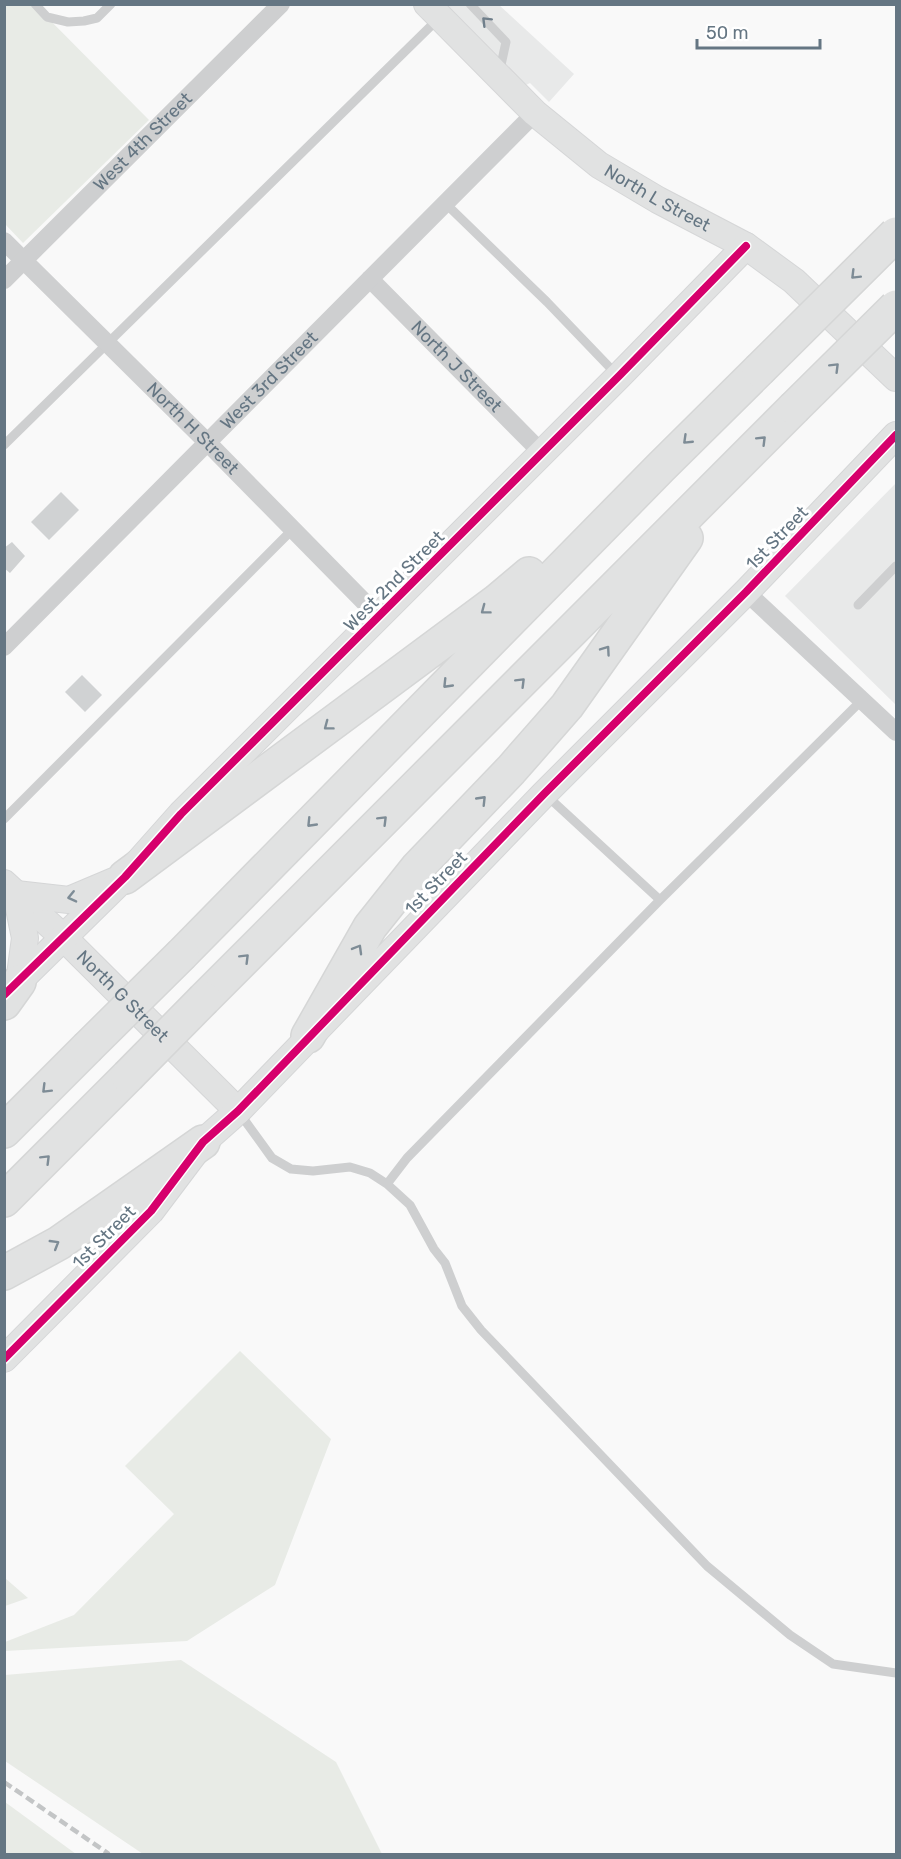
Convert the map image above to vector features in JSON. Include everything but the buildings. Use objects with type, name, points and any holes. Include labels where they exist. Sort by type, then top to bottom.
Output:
[{"type":"highway","points":[[4,1131],[182,954],[661,467],[897,234]]},
{"type":"highway","points":[[4,1200],[897,307]]},
{"type":"highway","points":[[308,1036],[370,927],[417,868],[511,770],[567,706],[740,462]]},
{"type":"highway","points":[[125,877],[497,601],[661,467]]},
{"type":"highway","points":[[4,1274],[59,1243],[203,1142]]},
{"type":"street","name":"West 4th Street","points":[[4,280],[282,4]]},
{"type":"street","name":"North L Street","points":[[433,11],[536,112],[599,165],[658,200],[746,246],[794,281],[897,378]]},
{"type":"street","name":"West 3rd Street","points":[[4,647],[536,112]]},
{"type":"street","name":"North H Street","points":[[4,241],[379,617]]},
{"type":"street","name":"West 2nd Street","points":[[9,994],[125,877],[181,814],[746,246]]},
{"type":"street","name":"North J Street","points":[[370,279],[542,453]]},
{"type":"street","name":"1st Street","points":[[4,1359],[151,1211],[203,1142],[238,1111],[308,1036],[544,794],[746,592],[897,435]]},
{"type":"street","points":[[746,592],[897,732]]},
{"type":"street","points":[[9,994],[25,938],[10,889],[69,900],[125,877]]},
{"type":"street","name":"North G Street","points":[[10,889],[64,938],[238,1111]]},
{"type":"lane","points":[[35,4],[47,17],[68,22],[97,18],[111,4]]},
{"type":"lane","points":[[470,4],[506,42],[499,76]]},
{"type":"lane","points":[[4,445],[107,344],[433,11]]},
{"type":"lane","points":[[445,203],[619,376]]},
{"type":"lane","points":[[4,819],[292,531]]},
{"type":"lane","points":[[858,605],[897,566]]},
{"type":"lane","points":[[387,1184],[407,1158],[660,900],[863,699]]},
{"type":"lane","points":[[544,794],[660,900]]},
{"type":"lane","points":[[238,1111],[272,1158],[291,1169],[313,1171],[350,1167],[370,1173],[387,1184],[410,1205],[434,1249],[445,1263],[462,1306],[481,1330],[707,1566],[790,1635],[833,1664],[897,1673]]},
{"type":"shaded area","points":[[5,5],[35,5],[149,120],[23,243],[5,224]]},
{"type":"shaded area","points":[[443,5],[499,5],[574,74],[549,102],[530,83],[526,85]]},
{"type":"shaded area","points":[[896,483],[896,705],[785,596]]},
{"type":"shaded area","points":[[240,1351],[331,1439],[275,1585],[187,1641],[5,1651],[5,1642],[74,1615],[174,1514],[125,1466]]},
{"type":"shaded area","points":[[5,1578],[28,1598],[5,1606]]},
{"type":"shaded area","points":[[181,1660],[336,1762],[382,1854],[143,1854],[5,1761],[5,1675]]},
{"type":"shaded area","points":[[5,1802],[76,1854],[5,1854]]},
{"type":"railway","points":[[4,1782],[109,1854]]},
{"type":"cycle path","points":[[4,995],[125,877],[181,814],[746,246]]},
{"type":"cycle path","points":[[4,1359],[151,1211],[203,1142],[238,1111],[544,794],[746,592],[896,435]]}]
